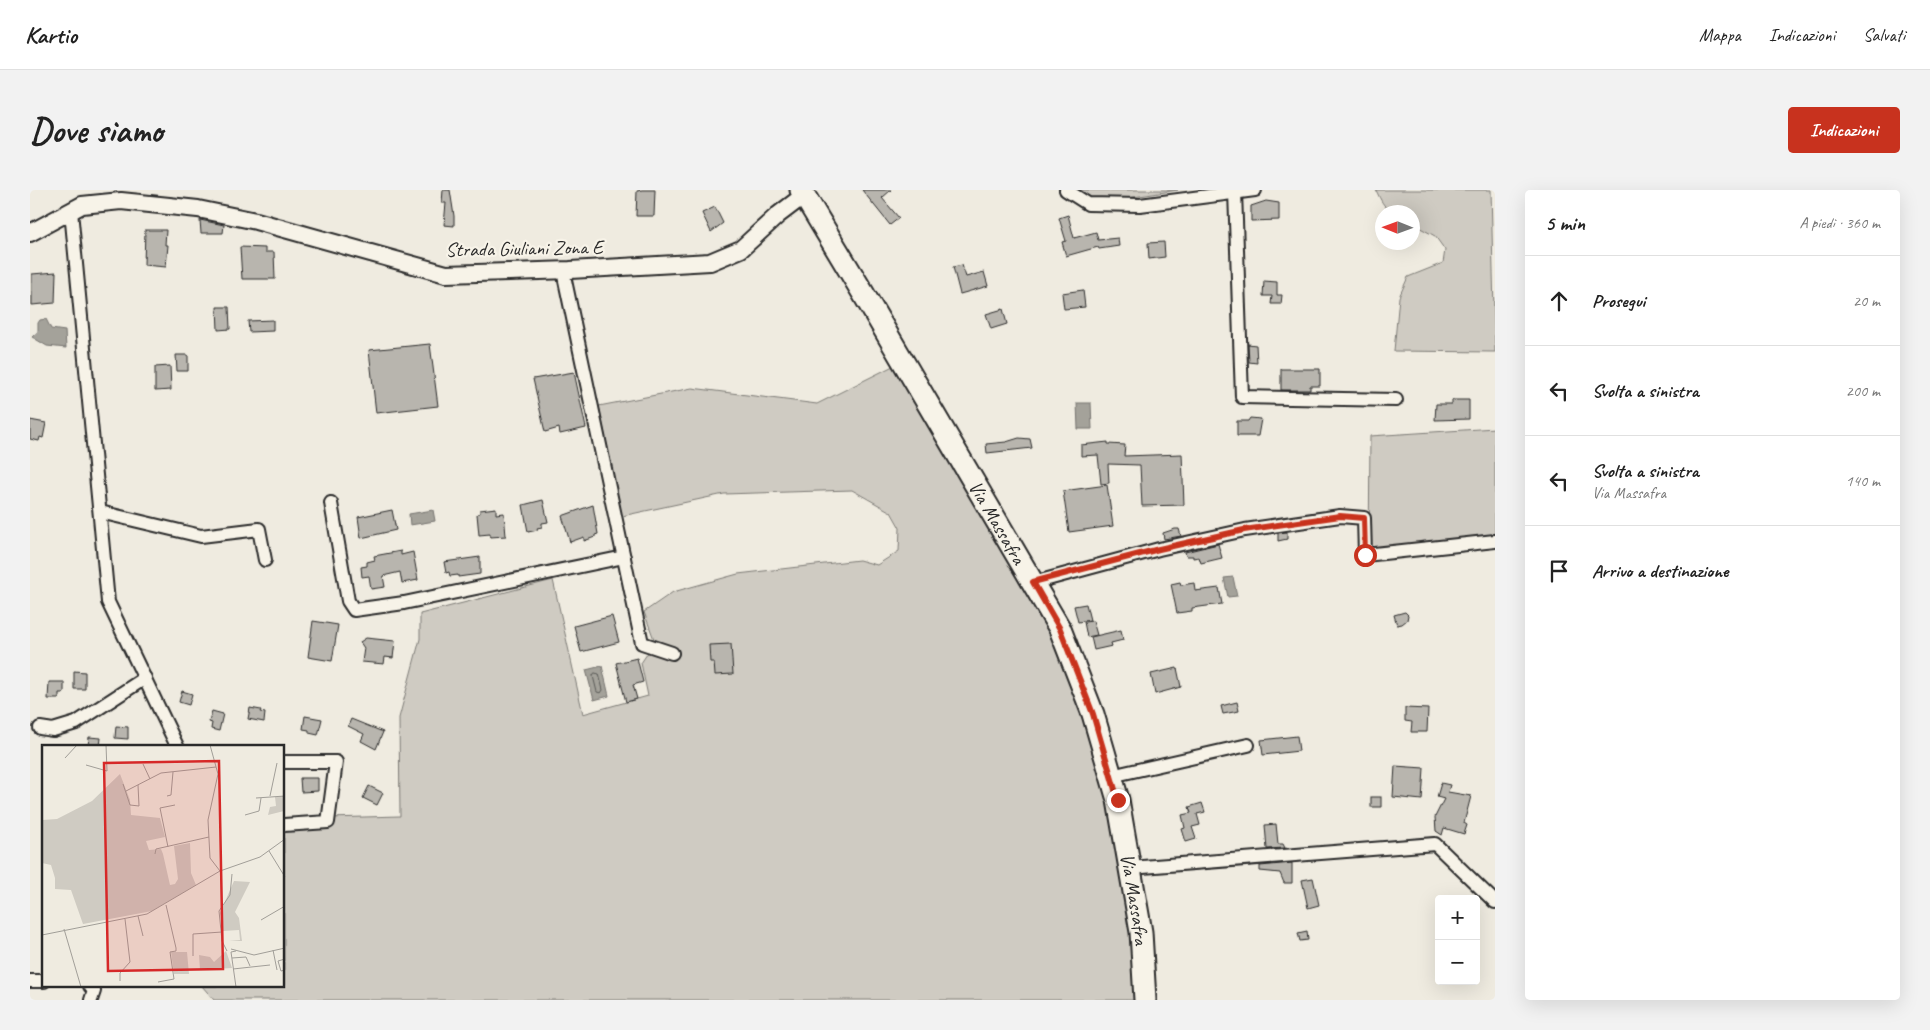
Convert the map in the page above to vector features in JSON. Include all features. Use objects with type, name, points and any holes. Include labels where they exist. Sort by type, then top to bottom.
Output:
[{"type":"main road","name":"Via Massafra","points":[[802,193],[863,293],[1060,629],[1093,714],[1118,800],[1141,932],[1145,1000]]},
{"type":"street","points":[[1066,190],[1088,204],[1140,205],[1235,191],[1255,190]]},
{"type":"street","points":[[1235,191],[1242,397],[1396,400]]},
{"type":"street","name":"Strada Giuliani Zona E","points":[[30,233],[82,205],[121,201],[198,209],[256,221],[446,274],[563,270],[710,262],[741,249],[802,193]]},
{"type":"street","points":[[71,211],[108,602],[177,745]]},
{"type":"street","points":[[563,270],[642,643],[672,653]]},
{"type":"street","points":[[331,503],[348,601],[354,610],[404,603],[624,557]]},
{"type":"street","points":[[100,512],[201,536],[259,529],[265,560]]},
{"type":"street","points":[[1033,582],[1159,549],[1244,530],[1340,516],[1364,518],[1365,555],[1495,541]]},
{"type":"street","points":[[40,728],[53,730],[76,723],[145,678]]},
{"type":"street","points":[[1111,776],[1248,745]]},
{"type":"street","points":[[285,762],[336,762],[328,822],[285,826]]},
{"type":"street","points":[[1130,868],[1435,844],[1495,902]]},
{"type":"street","points":[[91,1000],[94,991],[92,988]]},
{"type":"shaded area","points":[[1062,190],[1178,190],[1101,202]]},
{"type":"shaded area","points":[[1376,190],[1491,190],[1495,352],[1394,351],[1399,297],[1408,277],[1443,263],[1445,250],[1435,236],[1420,228],[1420,205],[1384,205]]},
{"type":"shaded area","points":[[895,365],[1030,590],[1075,680],[1108,794],[1139,983],[1140,1000],[214,1000],[204,988],[285,988],[285,823],[294,819],[400,816],[399,718],[420,639],[420,614],[553,580],[583,714],[648,696],[641,663],[655,642],[644,612],[673,592],[738,574],[859,560],[877,565],[899,551],[900,528],[891,512],[852,490],[724,494],[622,516],[599,406],[692,388],[817,404]]},
{"type":"shaded area","points":[[1495,428],[1495,538],[1369,552],[1370,436]]},
{"type":"water","points":[[46,319],[51,329],[65,331],[66,348],[47,346],[32,337],[38,331],[40,320]]},
{"type":"water","points":[[1077,403],[1091,403],[1092,429],[1078,429]]},
{"type":"water","points":[[433,510],[435,521],[410,525],[409,514]]},
{"type":"water","points":[[1233,577],[1237,596],[1228,597],[1224,578]]},
{"type":"water","points":[[602,666],[609,696],[594,700],[586,670]]},
{"type":"building","points":[[443,190],[450,190],[454,226],[444,225],[446,203],[442,203]]},
{"type":"building","points":[[655,190],[654,216],[636,216],[637,191]]},
{"type":"building","points":[[862,190],[891,190],[882,198],[899,218],[890,225]]},
{"type":"building","points":[[1266,201],[1279,203],[1279,220],[1251,221],[1251,206]]},
{"type":"building","points":[[715,207],[723,223],[711,232],[702,213]]},
{"type":"building","points":[[1068,215],[1074,238],[1096,232],[1098,240],[1118,238],[1119,246],[1099,249],[1098,247],[1066,256],[1062,242],[1066,241],[1059,218]]},
{"type":"building","points":[[200,220],[224,225],[223,233],[201,233]]},
{"type":"building","points":[[145,230],[166,230],[165,245],[168,245],[166,267],[144,265]]},
{"type":"building","points":[[1164,242],[1165,257],[1149,259],[1148,243]]},
{"type":"building","points":[[240,247],[265,248],[265,252],[274,252],[275,279],[242,279]]},
{"type":"building","points":[[962,265],[966,277],[984,272],[988,286],[960,294],[953,267]]},
{"type":"building","points":[[56,272],[55,303],[32,305],[32,274]]},
{"type":"building","points":[[1264,281],[1277,282],[1277,295],[1282,295],[1281,304],[1271,304],[1272,296],[1263,296]]},
{"type":"building","points":[[1083,290],[1085,307],[1064,309],[1062,293]]},
{"type":"building","points":[[217,307],[229,307],[230,329],[218,330]]},
{"type":"building","points":[[1003,309],[1007,324],[991,329],[986,314]]},
{"type":"building","points":[[273,320],[273,331],[249,332],[248,321]]},
{"type":"building","points":[[430,344],[438,406],[376,413],[369,350]]},
{"type":"building","points":[[1248,344],[1256,345],[1257,363],[1249,362]]},
{"type":"building","points":[[176,355],[188,355],[188,371],[177,371]]},
{"type":"building","points":[[170,366],[171,390],[155,391],[155,367]]},
{"type":"building","points":[[1281,369],[1320,369],[1320,386],[1310,386],[1310,390],[1281,390]]},
{"type":"building","points":[[574,372],[586,428],[560,434],[559,428],[545,432],[533,379]]},
{"type":"building","points":[[1452,400],[1469,400],[1469,419],[1435,420],[1436,404],[1452,404]]},
{"type":"building","points":[[1250,418],[1261,419],[1258,436],[1237,436],[1237,421],[1248,421]]},
{"type":"building","points":[[30,420],[46,423],[43,438],[40,437],[39,441],[30,439]]},
{"type":"building","points":[[1019,438],[1030,439],[1032,448],[987,453],[986,444],[1006,442]]},
{"type":"building","points":[[1108,442],[1108,444],[1125,445],[1124,456],[1182,454],[1184,505],[1142,506],[1140,465],[1108,464],[1109,483],[1101,484],[1098,455],[1081,456],[1081,445]]},
{"type":"building","points":[[1107,485],[1113,526],[1069,532],[1063,491]]},
{"type":"building","points":[[543,500],[548,522],[542,523],[542,527],[537,528],[538,530],[528,532],[523,505]]},
{"type":"building","points":[[593,505],[598,534],[584,541],[584,537],[570,542],[562,516]]},
{"type":"building","points":[[496,508],[496,514],[504,513],[506,536],[490,537],[490,534],[479,535],[477,514],[480,513],[480,510]]},
{"type":"building","points":[[392,510],[396,530],[361,538],[358,517]]},
{"type":"building","points":[[1179,529],[1181,536],[1164,539],[1163,533]]},
{"type":"building","points":[[1287,532],[1287,539],[1278,541],[1278,533]]},
{"type":"building","points":[[1218,544],[1222,558],[1201,563],[1199,557],[1186,556],[1185,552]]},
{"type":"building","points":[[401,551],[401,555],[413,552],[418,580],[402,583],[400,572],[383,576],[385,587],[371,589],[369,576],[362,577],[361,567],[367,566],[367,562],[375,560],[374,556]]},
{"type":"building","points":[[480,557],[480,574],[458,577],[458,575],[450,576],[449,572],[446,573],[444,562]]},
{"type":"building","points":[[1180,582],[1181,585],[1194,583],[1195,591],[1219,588],[1222,604],[1192,608],[1192,611],[1177,613],[1171,584]]},
{"type":"building","points":[[1086,604],[1090,620],[1078,622],[1074,606]]},
{"type":"building","points":[[1405,612],[1408,615],[1407,620],[1397,625],[1394,615]]},
{"type":"building","points":[[612,616],[619,642],[581,652],[574,626]]},
{"type":"building","points":[[313,621],[338,625],[332,661],[308,657]]},
{"type":"building","points":[[1093,621],[1097,635],[1087,637],[1084,622]]},
{"type":"building","points":[[1121,630],[1123,640],[1111,643],[1112,646],[1094,650],[1091,637]]},
{"type":"building","points":[[366,638],[395,641],[393,658],[385,657],[384,664],[362,662],[364,648],[360,642]]},
{"type":"building","points":[[731,644],[733,674],[715,675],[714,662],[710,662],[709,645]]},
{"type":"building","points":[[637,658],[643,682],[633,685],[637,699],[626,702],[616,663]]},
{"type":"building","points":[[1177,668],[1181,687],[1155,694],[1151,674]]},
{"type":"building","points":[[74,671],[85,672],[85,689],[74,689]]},
{"type":"building","points":[[49,682],[64,682],[64,693],[59,693],[59,699],[48,699]]},
{"type":"building","points":[[182,691],[192,694],[189,705],[179,702]]},
{"type":"building","points":[[1237,702],[1239,711],[1223,714],[1221,706]]},
{"type":"building","points":[[250,708],[261,710],[260,712],[265,713],[264,722],[248,719]]},
{"type":"building","points":[[1405,708],[1428,709],[1427,732],[1411,732],[1412,722],[1405,721]]},
{"type":"building","points":[[212,711],[223,714],[219,731],[211,729],[212,723],[209,722]]},
{"type":"building","points":[[305,716],[322,719],[318,735],[303,729]]},
{"type":"building","points":[[351,719],[383,732],[376,749],[361,741],[364,734],[348,726]]},
{"type":"building","points":[[116,726],[128,727],[128,739],[115,738]]},
{"type":"building","points":[[1297,736],[1299,751],[1263,755],[1261,740]]},
{"type":"building","points":[[89,737],[101,738],[100,745],[88,745]]},
{"type":"building","points":[[1395,766],[1424,768],[1422,800],[1393,797]]},
{"type":"building","points":[[300,778],[318,778],[318,791],[301,792]]},
{"type":"building","points":[[1441,783],[1450,785],[1448,792],[1471,796],[1464,823],[1467,825],[1464,834],[1444,828],[1442,835],[1436,831],[1435,817],[1444,799],[1437,797]]},
{"type":"building","points":[[369,786],[383,793],[377,805],[363,798]]},
{"type":"building","points":[[1371,797],[1381,797],[1381,807],[1371,807]]},
{"type":"building","points":[[1202,803],[1205,812],[1197,814],[1200,825],[1192,827],[1196,839],[1186,842],[1182,829],[1185,828],[1182,815],[1191,813],[1189,807]]},
{"type":"building","points":[[1276,824],[1278,844],[1283,844],[1285,848],[1267,849],[1265,825]]},
{"type":"building","points":[[1292,863],[1292,883],[1284,883],[1280,873],[1260,871],[1260,866]]},
{"type":"building","points":[[1313,878],[1319,905],[1308,908],[1302,880]]},
{"type":"building","points":[[1307,931],[1308,940],[1300,941],[1298,933]]},
{"type":"route","points":[[1118,800],[1093,714],[1060,629],[1033,582],[1159,549],[1244,530],[1340,516],[1364,518],[1365,555]]}]
